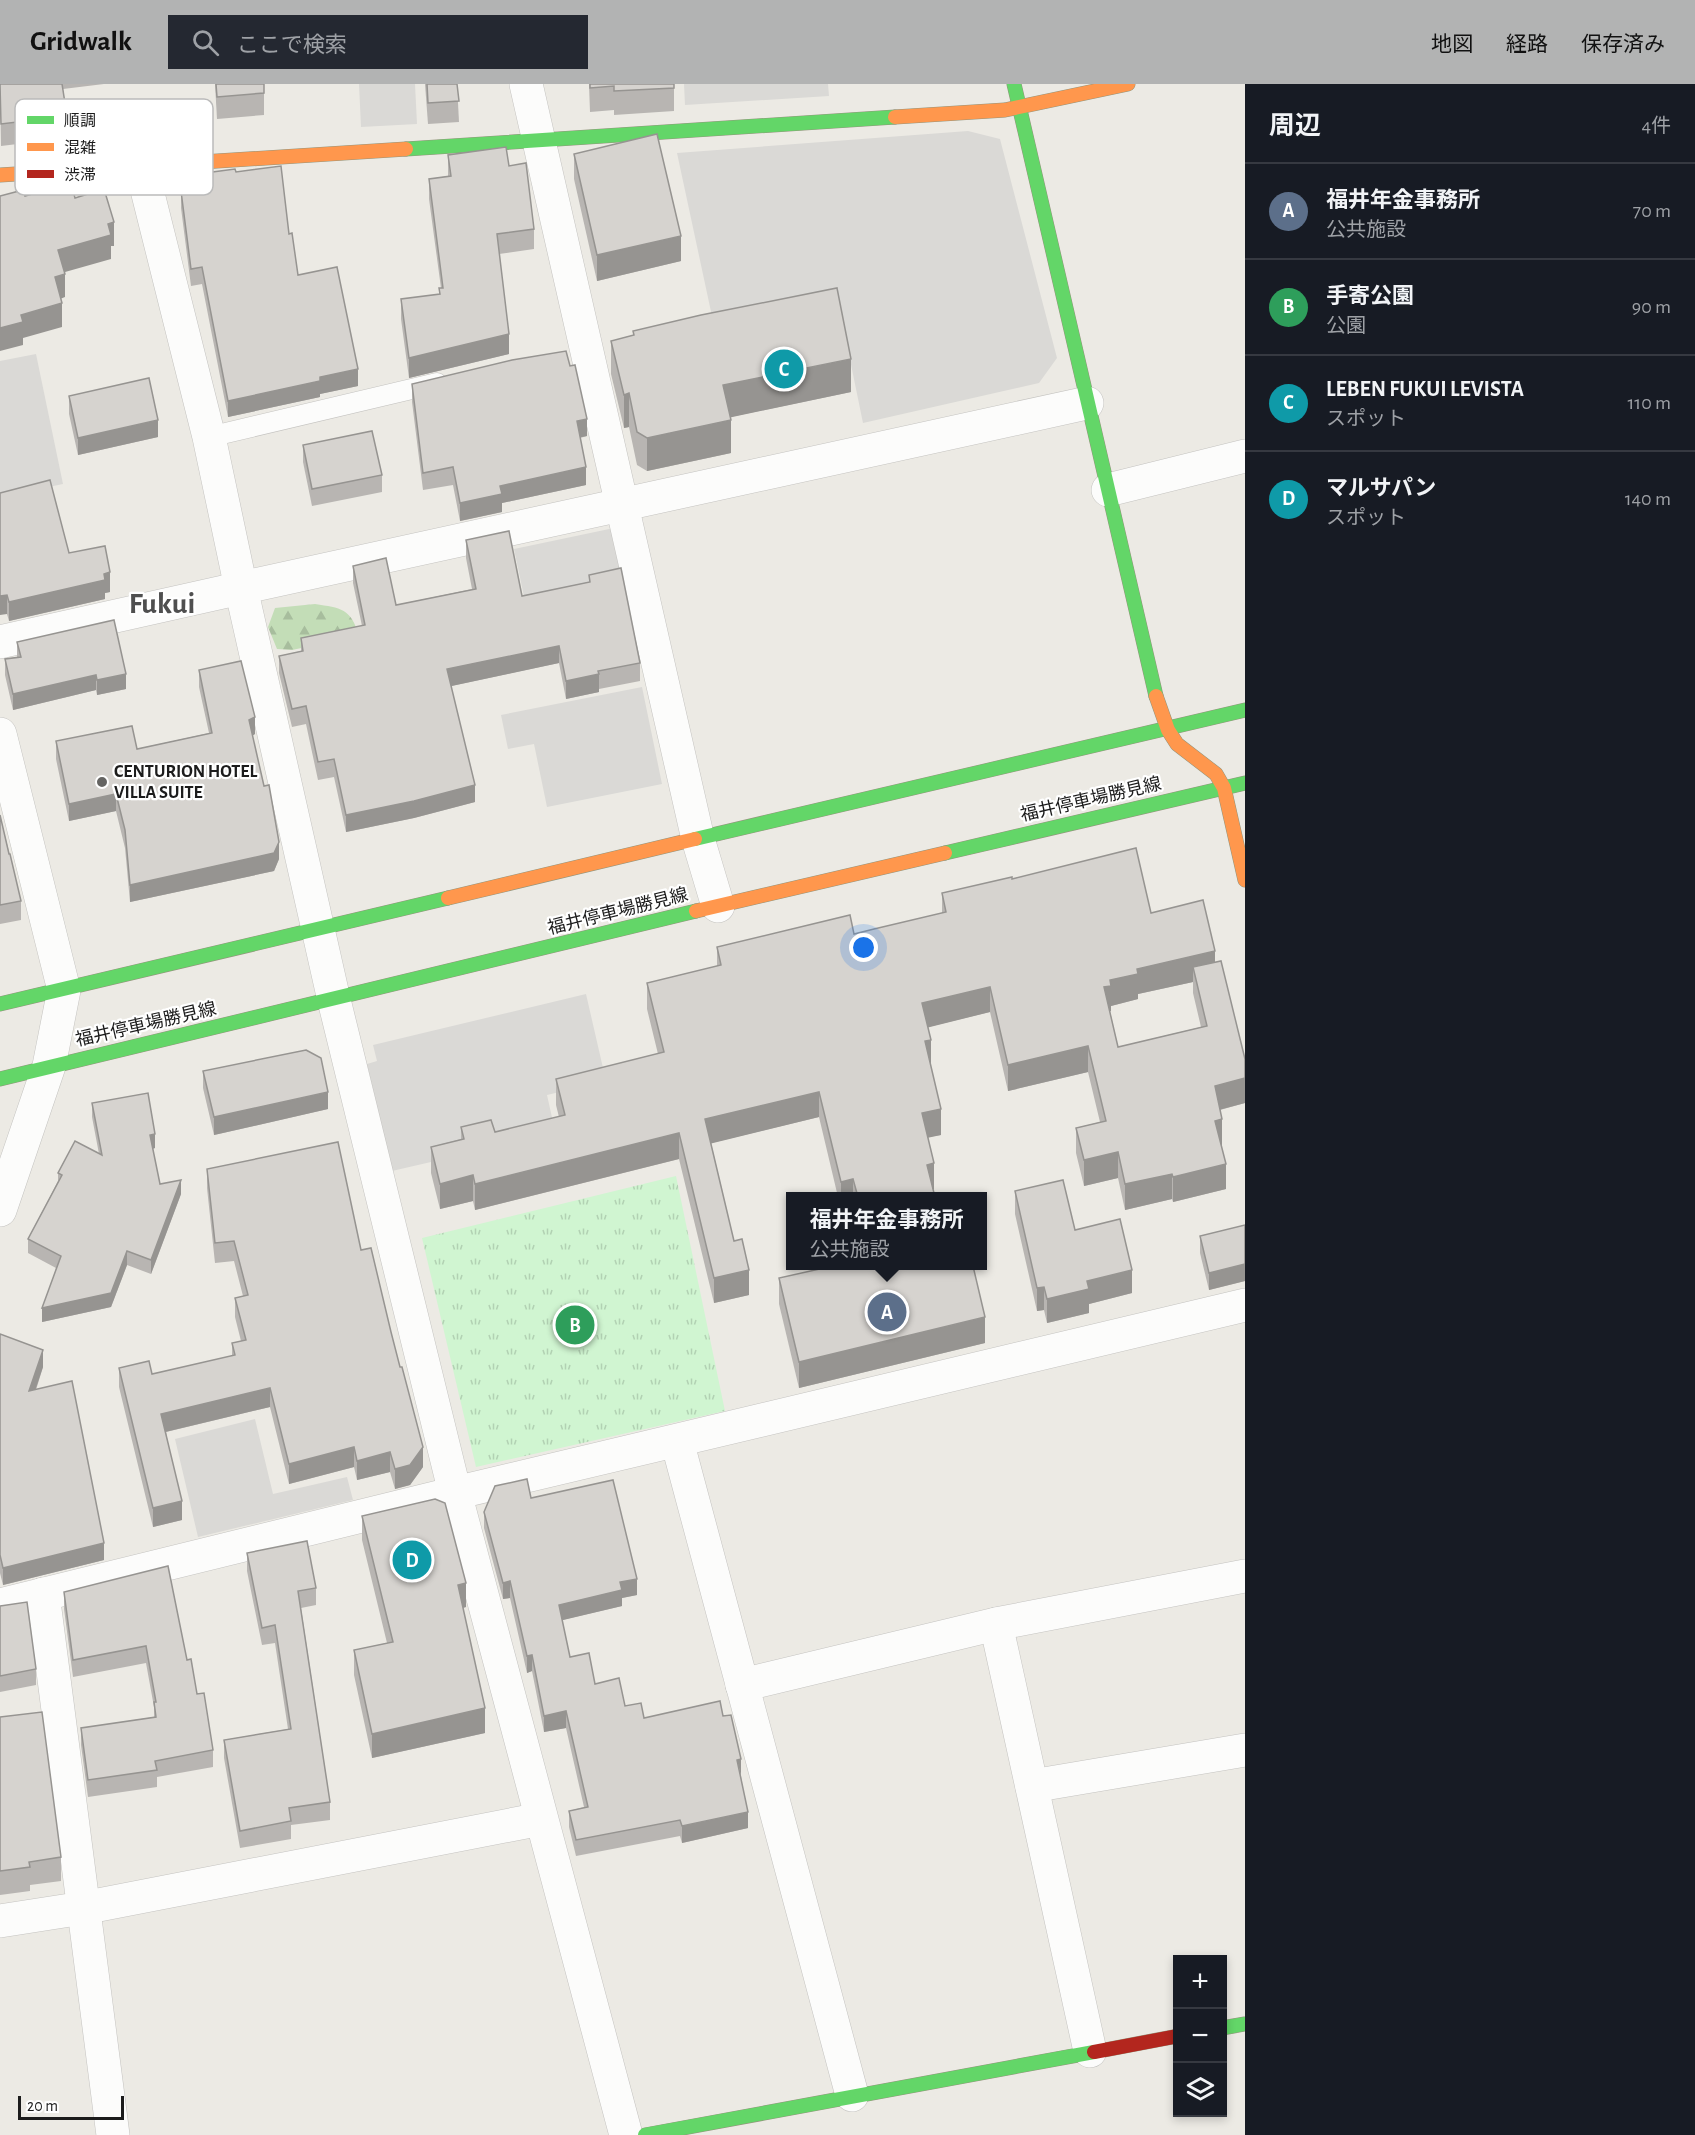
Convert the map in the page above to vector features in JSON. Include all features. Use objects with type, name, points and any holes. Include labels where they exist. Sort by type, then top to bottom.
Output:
[{"type":"street","points":[[526,84],[539,139],[576,351],[622,504],[698,839],[718,906]]},
{"type":"street","points":[[1014,84],[1153,688],[1168,730],[1177,744],[1216,774],[1224,788],[1245,880]]},
{"type":"street","points":[[213,161],[1020,108],[1128,84]]},
{"type":"street","points":[[0,175],[15,174]]},
{"type":"street","points":[[148,195],[209,437],[334,1000],[454,1493],[626,2135]]},
{"type":"street","points":[[0,642],[1088,403]]},
{"type":"street","points":[[1108,490],[1245,456]]},
{"type":"street","points":[[0,1004],[1245,710]]},
{"type":"street","points":[[0,734],[64,990],[50,1066],[0,1210]]},
{"type":"street","name":"福井停車場勝見線","points":[[0,1079],[718,906],[1245,783]]},
{"type":"street","points":[[0,1605],[454,1493],[1245,1305]]},
{"type":"street","points":[[677,1441],[852,2095]]},
{"type":"street","points":[[742,1685],[996,1624],[1245,1576]]},
{"type":"street","points":[[43,1594],[113,2135]]},
{"type":"street","points":[[996,1624],[1090,2051]]},
{"type":"street","points":[[1032,1786],[1245,1750]]},
{"type":"street","points":[[0,1921],[83,1908],[541,1819]]},
{"type":"street","points":[[1227,2027],[1245,2024]]},
{"type":"street","points":[[645,2135],[1173,2037]]},
{"type":"lane","points":[[209,437],[450,380]]},
{"type":"green space","points":[[315,604],[344,611],[352,620],[359,636],[292,650],[277,649],[268,627],[275,608]]},
{"type":"green space","points":[[676,1176],[725,1411],[476,1467],[422,1238]]},
{"type":"shaded area","points":[[359,84],[415,84],[417,124],[361,127]]},
{"type":"shaded area","points":[[684,84],[828,84],[829,96],[685,105]]},
{"type":"shaded area","points":[[968,131],[1000,139],[1057,358],[1039,383],[863,423],[840,311],[716,335],[677,153]]},
{"type":"shaded area","points":[[36,354],[63,484],[0,497],[0,361]]},
{"type":"shaded area","points":[[614,528],[624,577],[526,606],[514,549]]},
{"type":"shaded area","points":[[642,687],[662,784],[547,807],[534,744],[508,749],[501,715]]},
{"type":"shaded area","points":[[586,994],[606,1081],[547,1095],[553,1122],[457,1156],[392,1171],[367,1064],[377,1061],[373,1045]]},
{"type":"shaded area","points":[[255,1419],[273,1494],[347,1477],[353,1500],[198,1537],[175,1439]]},
{"type":"building","points":[[0,84],[62,84],[64,99],[15,99],[15,122],[1,124]]},
{"type":"building","points":[[216,84],[264,84],[264,93],[217,97]]},
{"type":"building","points":[[427,84],[457,84],[459,101],[428,103]]},
{"type":"building","points":[[590,84],[674,84],[674,88],[614,91],[614,86],[590,88]]},
{"type":"building","points":[[657,134],[681,236],[597,255],[574,154]]},
{"type":"building","points":[[506,147],[509,166],[526,163],[534,229],[497,234],[509,334],[409,358],[401,299],[440,294],[439,288],[443,288],[429,179],[451,176],[448,155]]},
{"type":"building","points":[[281,166],[289,234],[292,233],[298,275],[337,267],[358,369],[320,377],[320,381],[228,401],[202,267],[191,269],[182,195],[213,195],[213,172],[235,169],[236,172]]},
{"type":"building","points":[[15,192],[15,195],[74,195],[75,198],[85,195],[106,195],[114,222],[108,224],[111,235],[58,250],[65,274],[55,277],[62,303],[21,315],[23,322],[0,328],[0,196]]},
{"type":"building","points":[[837,288],[851,359],[723,385],[731,420],[647,438],[637,432],[629,393],[624,395],[611,341],[634,335],[633,331],[701,315]]},
{"type":"building","points":[[566,351],[570,366],[575,365],[587,419],[577,421],[586,467],[500,486],[502,494],[460,503],[453,467],[423,473],[412,384],[512,360]]},
{"type":"building","points":[[149,378],[158,420],[78,438],[69,396]]},
{"type":"building","points":[[372,431],[382,475],[312,489],[303,445]]},
{"type":"building","points":[[50,480],[69,553],[105,546],[110,572],[104,574],[105,580],[9,602],[7,595],[0,596],[0,493]]},
{"type":"building","points":[[509,531],[522,596],[590,582],[589,575],[621,568],[640,663],[598,671],[599,674],[566,681],[559,646],[447,669],[475,785],[346,815],[334,759],[318,762],[306,706],[292,709],[279,656],[303,651],[301,638],[365,625],[353,566],[386,558],[396,605],[476,589],[466,540]]},
{"type":"building","points":[[114,620],[126,674],[97,680],[96,675],[13,694],[5,659],[21,657],[17,642]]},
{"type":"building","points":[[241,661],[255,717],[249,720],[264,786],[269,785],[279,842],[274,853],[130,885],[125,830],[116,794],[69,804],[56,741],[132,726],[137,749],[212,733],[199,670]]},
{"type":"building","points":[[0,815],[21,901],[0,905]]},
{"type":"building","points":[[1136,848],[1151,913],[1203,900],[1215,951],[1137,969],[1138,974],[1110,980],[1111,986],[1104,987],[1118,1047],[1207,1026],[1193,967],[1221,961],[1245,1059],[1245,1078],[1215,1086],[1222,1119],[1215,1121],[1226,1164],[1173,1177],[1172,1174],[1125,1184],[1118,1152],[1084,1160],[1076,1128],[1106,1121],[1088,1046],[1008,1065],[990,987],[922,1003],[931,1040],[925,1041],[941,1109],[922,1113],[934,1163],[927,1165],[934,1192],[857,1192],[853,1179],[841,1182],[819,1092],[705,1119],[734,1241],[742,1239],[749,1270],[714,1278],[679,1133],[475,1184],[473,1175],[440,1184],[431,1147],[464,1139],[461,1127],[491,1120],[495,1132],[565,1115],[556,1079],[664,1052],[647,983],[721,965],[717,947],[850,915],[854,934],[946,912],[942,893],[1012,877],[1012,879]]},
{"type":"building","points":[[306,1050],[321,1058],[328,1092],[214,1117],[203,1071]]},
{"type":"building","points":[[148,1093],[155,1134],[150,1135],[160,1184],[181,1180],[151,1260],[127,1251],[111,1293],[42,1308],[61,1256],[28,1239],[62,1175],[58,1173],[75,1141],[102,1155],[92,1103]]},
{"type":"building","points":[[338,1142],[361,1250],[371,1248],[400,1367],[402,1367],[423,1447],[410,1465],[395,1469],[390,1452],[357,1461],[354,1447],[289,1464],[270,1388],[161,1414],[182,1501],[153,1508],[119,1368],[149,1361],[152,1374],[235,1355],[232,1343],[246,1340],[235,1298],[248,1295],[234,1241],[215,1243],[207,1169]]},
{"type":"building","points":[[1063,1180],[1075,1230],[1120,1219],[1132,1270],[1087,1281],[1089,1289],[1047,1299],[1044,1287],[1037,1288],[1015,1191]]},
{"type":"building","points":[[1245,1225],[1245,1264],[1209,1273],[1200,1236]]},
{"type":"building","points":[[815,1270],[974,1270],[985,1317],[799,1362],[779,1278]]},
{"type":"building","points":[[0,1334],[43,1350],[29,1391],[72,1381],[104,1543],[3,1568],[0,1555]]},
{"type":"building","points":[[527,1479],[531,1498],[613,1480],[637,1579],[620,1582],[622,1590],[559,1605],[570,1657],[589,1653],[595,1684],[619,1678],[625,1706],[641,1703],[644,1718],[720,1701],[723,1716],[731,1715],[741,1759],[737,1760],[748,1812],[682,1826],[680,1820],[576,1840],[569,1811],[588,1807],[566,1711],[544,1716],[532,1655],[527,1656],[510,1581],[503,1583],[484,1512],[495,1486]]},
{"type":"building","points":[[435,1499],[445,1503],[466,1583],[458,1585],[485,1708],[372,1734],[354,1650],[393,1642],[362,1516]]},
{"type":"building","points":[[307,1541],[316,1588],[298,1591],[330,1802],[289,1808],[291,1821],[240,1831],[224,1740],[291,1729],[275,1625],[262,1628],[247,1553]]},
{"type":"building","points":[[168,1566],[187,1660],[191,1659],[197,1694],[204,1693],[213,1750],[155,1761],[157,1770],[88,1780],[81,1728],[156,1717],[154,1702],[156,1702],[146,1646],[73,1660],[64,1592]]},
{"type":"building","points":[[27,1602],[36,1669],[0,1676],[0,1606]]},
{"type":"building","points":[[42,1712],[61,1857],[29,1862],[30,1867],[0,1871],[0,1717]]},
{"type":"traffic: fast","points":[[1014,84],[1156,696]]},
{"type":"traffic: fast","points":[[406,149],[895,117]]},
{"type":"traffic: fast","points":[[695,839],[1245,710]]},
{"type":"traffic: fast","points":[[945,853],[1245,783]]},
{"type":"traffic: fast","points":[[0,1004],[448,898]]},
{"type":"traffic: fast","points":[[0,1079],[696,911]]},
{"type":"traffic: fast","points":[[1227,2027],[1245,2024]]},
{"type":"traffic: fast","points":[[645,2135],[1094,2052]]},
{"type":"traffic: slow","points":[[895,117],[1005,110],[1128,84]]},
{"type":"traffic: slow","points":[[213,161],[406,149]]},
{"type":"traffic: slow","points":[[0,175],[15,174]]},
{"type":"traffic: slow","points":[[1156,696],[1168,730],[1177,744],[1216,774],[1224,788],[1245,880]]},
{"type":"traffic: slow","points":[[448,898],[695,839]]},
{"type":"traffic: slow","points":[[696,911],[945,853]]},
{"type":"traffic: jam","points":[[1094,2052],[1173,2037]]},
{"type":"place","name":"LEBEN FUKUI LEVISTA","points":[[784,369]]},
{"type":"place","name":"CENTURION HOTEL VILLA SUITE","points":[[102,782]]},
{"type":"place","name":"福井年金事務所","points":[[887,1312]]},
{"type":"place","name":"手寄公園","points":[[575,1325]]},
{"type":"place","name":"マルサパン","points":[[412,1560]]},
{"type":"district","name":"Fukui","points":[[162,604]]}]
